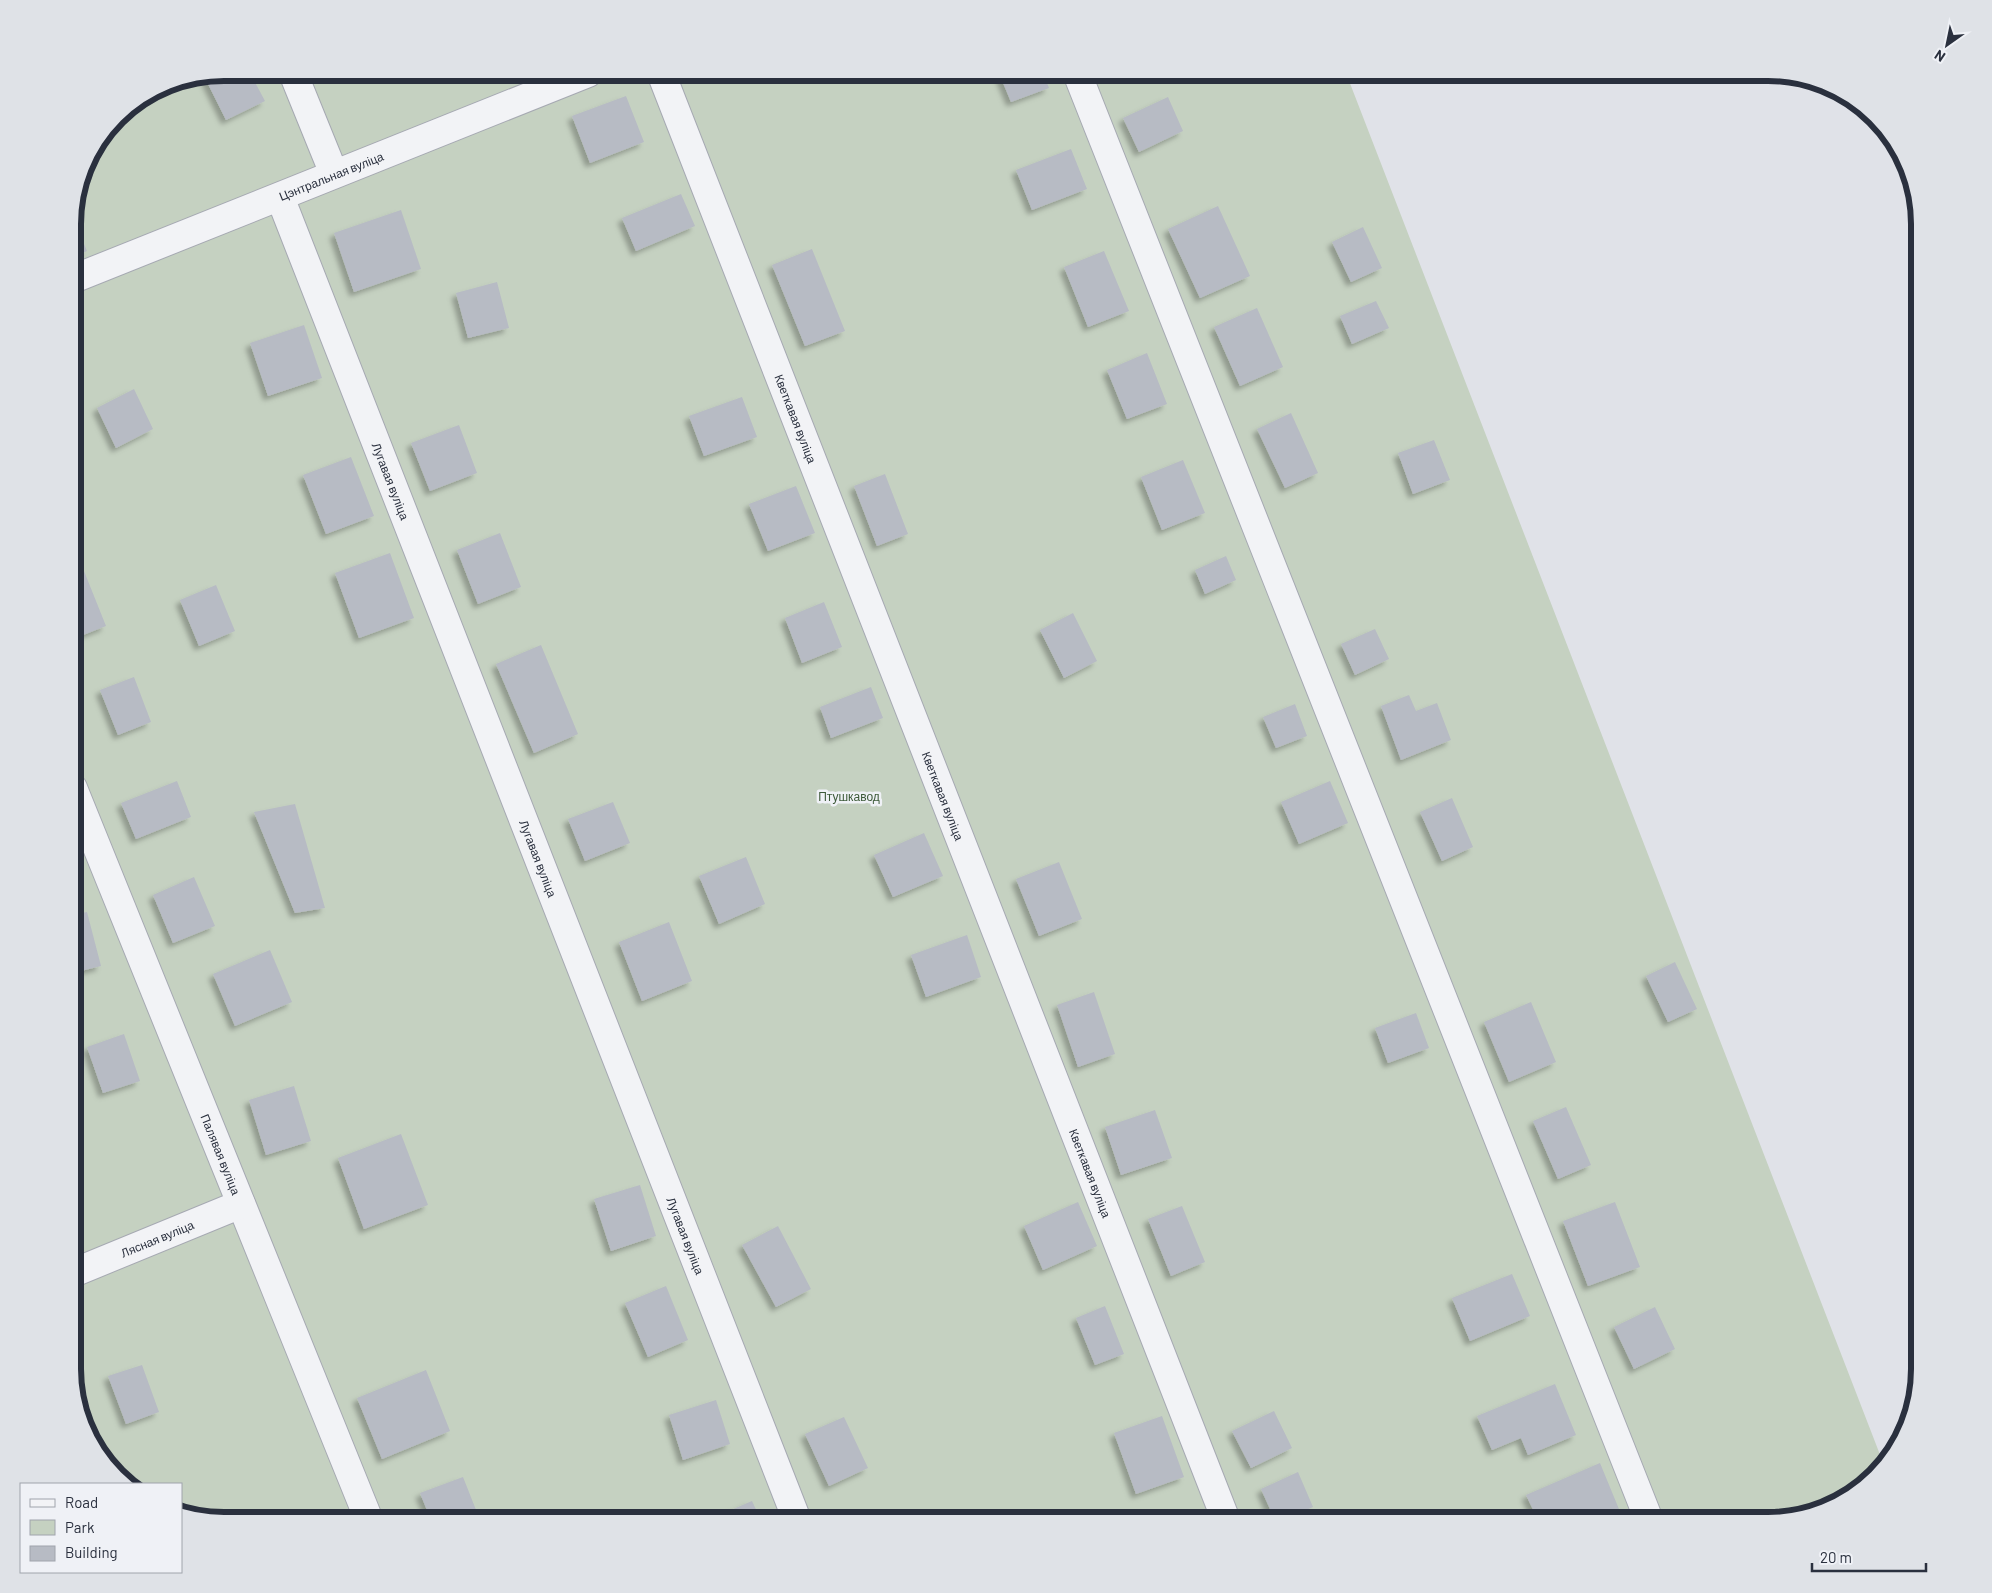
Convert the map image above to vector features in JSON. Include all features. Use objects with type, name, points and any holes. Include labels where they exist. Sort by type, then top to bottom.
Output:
[{"type":"street","points":[[1081,81],[1646,1512]]},
{"type":"street","points":[[297,82],[334,174]]},
{"type":"street","name":"Цэнтральная вуліца","points":[[82,275],[564,82]]},
{"type":"street","name":"Кветкавая вуліца","points":[[665,82],[1223,1512]]},
{"type":"street","name":"Лугавая вуліца","points":[[280,197],[794,1512]]},
{"type":"street","name":"Палявая вуліца","points":[[82,810],[366,1512]]},
{"type":"street","name":"Лясная вуліца","points":[[82,1269],[241,1204]]},
{"type":"green space","name":"Птушкавод","points":[[1349,81],[1881,1456],[1875,1463],[1855,1482],[1839,1493],[1822,1501],[1796,1509],[1768,1512],[224,1512],[206,1511],[182,1505],[182,1483],[139,1483],[130,1476],[111,1456],[100,1440],[89,1415],[82,1387],[82,206],[86,187],[96,161],[117,130],[137,111],[153,100],[187,86],[215,82]]},
{"type":"building","points":[[1003,81],[1046,81],[1049,88],[1011,102]]},
{"type":"building","points":[[255,82],[265,101],[226,120],[207,83]]},
{"type":"building","points":[[626,96],[644,142],[590,163],[572,116]]},
{"type":"building","points":[[1168,97],[1183,131],[1139,152],[1123,118]]},
{"type":"building","points":[[1071,149],[1087,189],[1032,210],[1016,170]]},
{"type":"building","points":[[681,194],[695,226],[636,251],[622,218]]},
{"type":"building","points":[[1218,206],[1250,276],[1200,298],[1168,229]]},
{"type":"building","points":[[401,210],[421,269],[354,292],[334,233]]},
{"type":"building","points":[[1363,227],[1382,268],[1351,282],[1332,242]]},
{"type":"building","points":[[82,239],[87,251],[82,253]]},
{"type":"building","points":[[812,249],[845,331],[805,346],[772,265]]},
{"type":"building","points":[[1104,251],[1129,311],[1088,327],[1064,267]]},
{"type":"building","points":[[497,282],[509,328],[468,338],[456,293]]},
{"type":"building","points":[[1376,301],[1389,328],[1352,344],[1340,316]]},
{"type":"building","points":[[1257,308],[1283,367],[1240,386],[1214,327]]},
{"type":"building","points":[[304,325],[322,378],[268,396],[250,343]]},
{"type":"building","points":[[1147,353],[1167,404],[1127,419],[1107,370]]},
{"type":"building","points":[[134,389],[153,429],[116,448],[97,408]]},
{"type":"building","points":[[742,397],[757,437],[704,456],[689,416]]},
{"type":"building","points":[[1291,413],[1318,473],[1285,488],[1257,429]]},
{"type":"building","points":[[459,425],[477,473],[430,491],[411,443]]},
{"type":"building","points":[[1434,440],[1450,480],[1413,494],[1398,453]]},
{"type":"building","points":[[351,457],[374,516],[326,534],[303,475]]},
{"type":"building","points":[[1183,460],[1205,513],[1162,530],[1141,477]]},
{"type":"building","points":[[885,474],[908,534],[877,546],[854,486]]},
{"type":"building","points":[[796,486],[815,533],[768,551],[749,504]]},
{"type":"building","points":[[500,533],[521,587],[478,604],[457,550]]},
{"type":"building","points":[[390,553],[414,618],[359,638],[335,573]]},
{"type":"building","points":[[1226,556],[1236,580],[1205,594],[1195,570]]},
{"type":"building","points":[[84,571],[106,626],[82,635],[82,572]]},
{"type":"building","points":[[216,585],[235,631],[199,646],[180,600]]},
{"type":"building","points":[[824,602],[842,647],[802,663],[785,618]]},
{"type":"building","points":[[1073,613],[1097,661],[1064,678],[1040,630]]},
{"type":"building","points":[[1375,629],[1389,659],[1355,675],[1341,644]]},
{"type":"building","points":[[541,645],[578,734],[534,753],[496,664]]},
{"type":"building","points":[[134,677],[151,722],[118,735],[100,690]]},
{"type":"building","points":[[871,687],[883,718],[831,738],[820,707]]},
{"type":"building","points":[[1409,695],[1416,711],[1437,703],[1451,740],[1401,760],[1381,706]]},
{"type":"building","points":[[1295,704],[1307,736],[1276,748],[1263,717]]},
{"type":"building","points":[[177,781],[191,817],[136,839],[121,803]]},
{"type":"building","points":[[1330,781],[1348,823],[1299,844],[1281,802]]},
{"type":"building","points":[[1452,798],[1473,847],[1442,861],[1420,812]]},
{"type":"building","points":[[613,802],[630,843],[585,861],[568,819]]},
{"type":"building","points":[[295,804],[325,908],[295,913],[254,812]]},
{"type":"building","points":[[924,833],[943,876],[893,897],[874,855]]},
{"type":"building","points":[[746,857],[765,904],[719,924],[699,876]]},
{"type":"building","points":[[1059,862],[1082,919],[1039,936],[1016,879]]},
{"type":"building","points":[[194,877],[215,926],[173,943],[153,895]]},
{"type":"building","points":[[87,912],[101,966],[82,971],[82,913]]},
{"type":"building","points":[[669,922],[692,981],[642,1001],[619,942]]},
{"type":"building","points":[[967,935],[981,977],[926,997],[911,955]]},
{"type":"building","points":[[270,950],[292,1002],[235,1026],[213,974]]},
{"type":"building","points":[[1675,962],[1697,1009],[1668,1022],[1646,976]]},
{"type":"building","points":[[1094,992],[1115,1054],[1078,1067],[1057,1005]]},
{"type":"building","points":[[1531,1002],[1556,1062],[1509,1082],[1484,1022]]},
{"type":"building","points":[[1416,1013],[1429,1048],[1388,1063],[1375,1028]]},
{"type":"building","points":[[124,1034],[140,1081],[103,1093],[87,1047]]},
{"type":"building","points":[[294,1086],[311,1141],[266,1155],[249,1100]]},
{"type":"building","points":[[1566,1107],[1591,1165],[1558,1179],[1533,1121]]},
{"type":"building","points":[[1155,1110],[1172,1158],[1121,1175],[1105,1127]]},
{"type":"building","points":[[401,1134],[428,1205],[364,1229],[338,1158]]},
{"type":"building","points":[[640,1185],[656,1236],[611,1251],[594,1199]]},
{"type":"building","points":[[1078,1202],[1097,1246],[1043,1270],[1024,1226]]},
{"type":"building","points":[[1615,1202],[1640,1267],[1588,1286],[1563,1221]]},
{"type":"building","points":[[1182,1206],[1205,1262],[1171,1276],[1148,1219]]},
{"type":"building","points":[[778,1226],[811,1289],[776,1307],[742,1245]]},
{"type":"building","points":[[1512,1274],[1530,1316],[1470,1341],[1452,1298]]},
{"type":"building","points":[[666,1286],[688,1340],[648,1357],[625,1303]]},
{"type":"building","points":[[1105,1306],[1124,1354],[1095,1365],[1076,1318]]},
{"type":"building","points":[[1655,1307],[1675,1349],[1634,1369],[1614,1327]]},
{"type":"building","points":[[142,1365],[159,1412],[126,1424],[108,1376]]},
{"type":"building","points":[[426,1370],[450,1431],[382,1459],[357,1398]]},
{"type":"building","points":[[1555,1384],[1576,1435],[1528,1455],[1521,1438],[1492,1450],[1477,1416]]},
{"type":"building","points":[[716,1400],[730,1444],[683,1460],[669,1415]]},
{"type":"building","points":[[1274,1411],[1292,1448],[1251,1468],[1232,1431]]},
{"type":"building","points":[[1162,1416],[1184,1477],[1136,1494],[1114,1433]]},
{"type":"building","points":[[844,1417],[868,1468],[829,1486],[805,1434]]},
{"type":"building","points":[[1600,1463],[1620,1512],[1534,1512],[1526,1495]]},
{"type":"building","points":[[1298,1472],[1313,1507],[1301,1512],[1271,1512],[1261,1489]]},
{"type":"building","points":[[463,1477],[477,1512],[428,1512],[420,1493]]},
{"type":"building","points":[[752,1501],[757,1512],[727,1512]]}]
